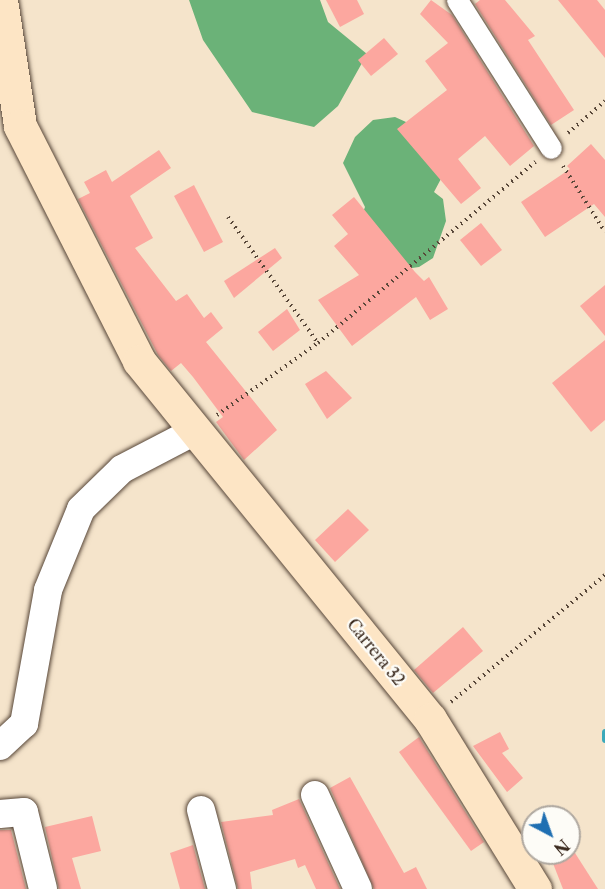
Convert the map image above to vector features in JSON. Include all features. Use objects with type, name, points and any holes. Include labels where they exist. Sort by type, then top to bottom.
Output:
[{"type":"main road","name":"Carrera 32","points":[[1,0],[20,126],[139,361],[430,719],[535,889]]},
{"type":"street","points":[[457,0],[551,148]]},
{"type":"street","points":[[0,746],[24,724],[48,590],[81,509],[122,469],[195,431]]},
{"type":"street","points":[[315,795],[358,889]]},
{"type":"street","points":[[201,810],[222,889]]},
{"type":"street","points":[[0,814],[24,812],[43,889]]},
{"type":"path","points":[[195,431],[318,343],[605,101]]},
{"type":"path","points":[[551,148],[605,232]]},
{"type":"path","points":[[228,217],[318,343]]},
{"type":"path","points":[[430,719],[605,575]]},
{"type":"green space","points":[[189,0],[320,0],[328,22],[367,54],[338,106],[314,127],[252,112],[203,40]]},
{"type":"green space","points":[[395,117],[406,122],[443,175],[434,192],[443,199],[446,221],[433,258],[419,267],[391,271],[358,226],[365,207],[343,163],[355,137],[373,120]]},
{"type":"building","points":[[326,0],[357,0],[364,14],[340,27]]},
{"type":"building","points":[[431,0],[452,15],[534,146],[510,166],[485,136],[458,159],[481,188],[461,204],[397,129],[447,90],[425,61],[448,43],[420,14]]},
{"type":"building","points":[[480,0],[505,0],[535,36],[528,40],[574,110],[551,125],[475,4]]},
{"type":"building","points":[[558,0],[597,0],[605,10],[605,58]]},
{"type":"building","points":[[384,38],[398,54],[371,76],[358,60]]},
{"type":"building","points":[[591,144],[605,160],[605,217],[594,204],[545,237],[521,202],[570,169],[567,166]]},
{"type":"building","points":[[159,150],[171,168],[130,196],[153,238],[135,248],[176,301],[187,294],[204,318],[211,312],[223,328],[206,342],[277,430],[244,460],[216,422],[223,417],[193,377],[181,363],[171,371],[158,355],[78,199],[90,193],[84,182],[106,170],[112,182]]},
{"type":"building","points":[[194,185],[223,242],[204,252],[174,196]]},
{"type":"building","points":[[354,197],[415,272],[424,281],[429,277],[448,309],[430,320],[416,297],[352,346],[318,300],[359,275],[334,246],[348,234],[332,215]]},
{"type":"building","points":[[481,223],[502,250],[481,266],[460,240]]},
{"type":"building","points":[[275,248],[282,258],[234,298],[224,281]]},
{"type":"building","points":[[605,285],[605,336],[580,306]]},
{"type":"building","points":[[287,309],[300,330],[273,351],[258,332]]},
{"type":"building","points":[[605,340],[605,420],[591,432],[552,383]]},
{"type":"building","points":[[326,371],[352,398],[327,419],[305,384]]},
{"type":"building","points":[[348,509],[369,530],[335,562],[315,540]]},
{"type":"building","points":[[463,627],[483,651],[433,693],[414,670]]},
{"type":"building","points":[[500,732],[509,749],[502,753],[523,778],[507,792],[473,746]]},
{"type":"building","points":[[419,737],[484,842],[471,851],[399,752]]},
{"type":"building","points":[[350,777],[404,873],[416,867],[427,889],[374,889],[330,788]]},
{"type":"building","points":[[299,799],[340,889],[316,889],[305,865],[298,868],[295,859],[250,872],[252,889],[238,889],[221,822],[273,815],[272,810]]},
{"type":"building","points":[[92,816],[101,851],[72,858],[81,889],[59,889],[45,827]]},
{"type":"building","points":[[0,830],[11,830],[26,889],[0,889]]},
{"type":"building","points":[[193,845],[205,889],[180,889],[170,853]]},
{"type":"building","points":[[581,862],[598,889],[563,889],[554,865],[581,865]]},
{"type":"waterway","points":[[605,732],[605,739]]}]
